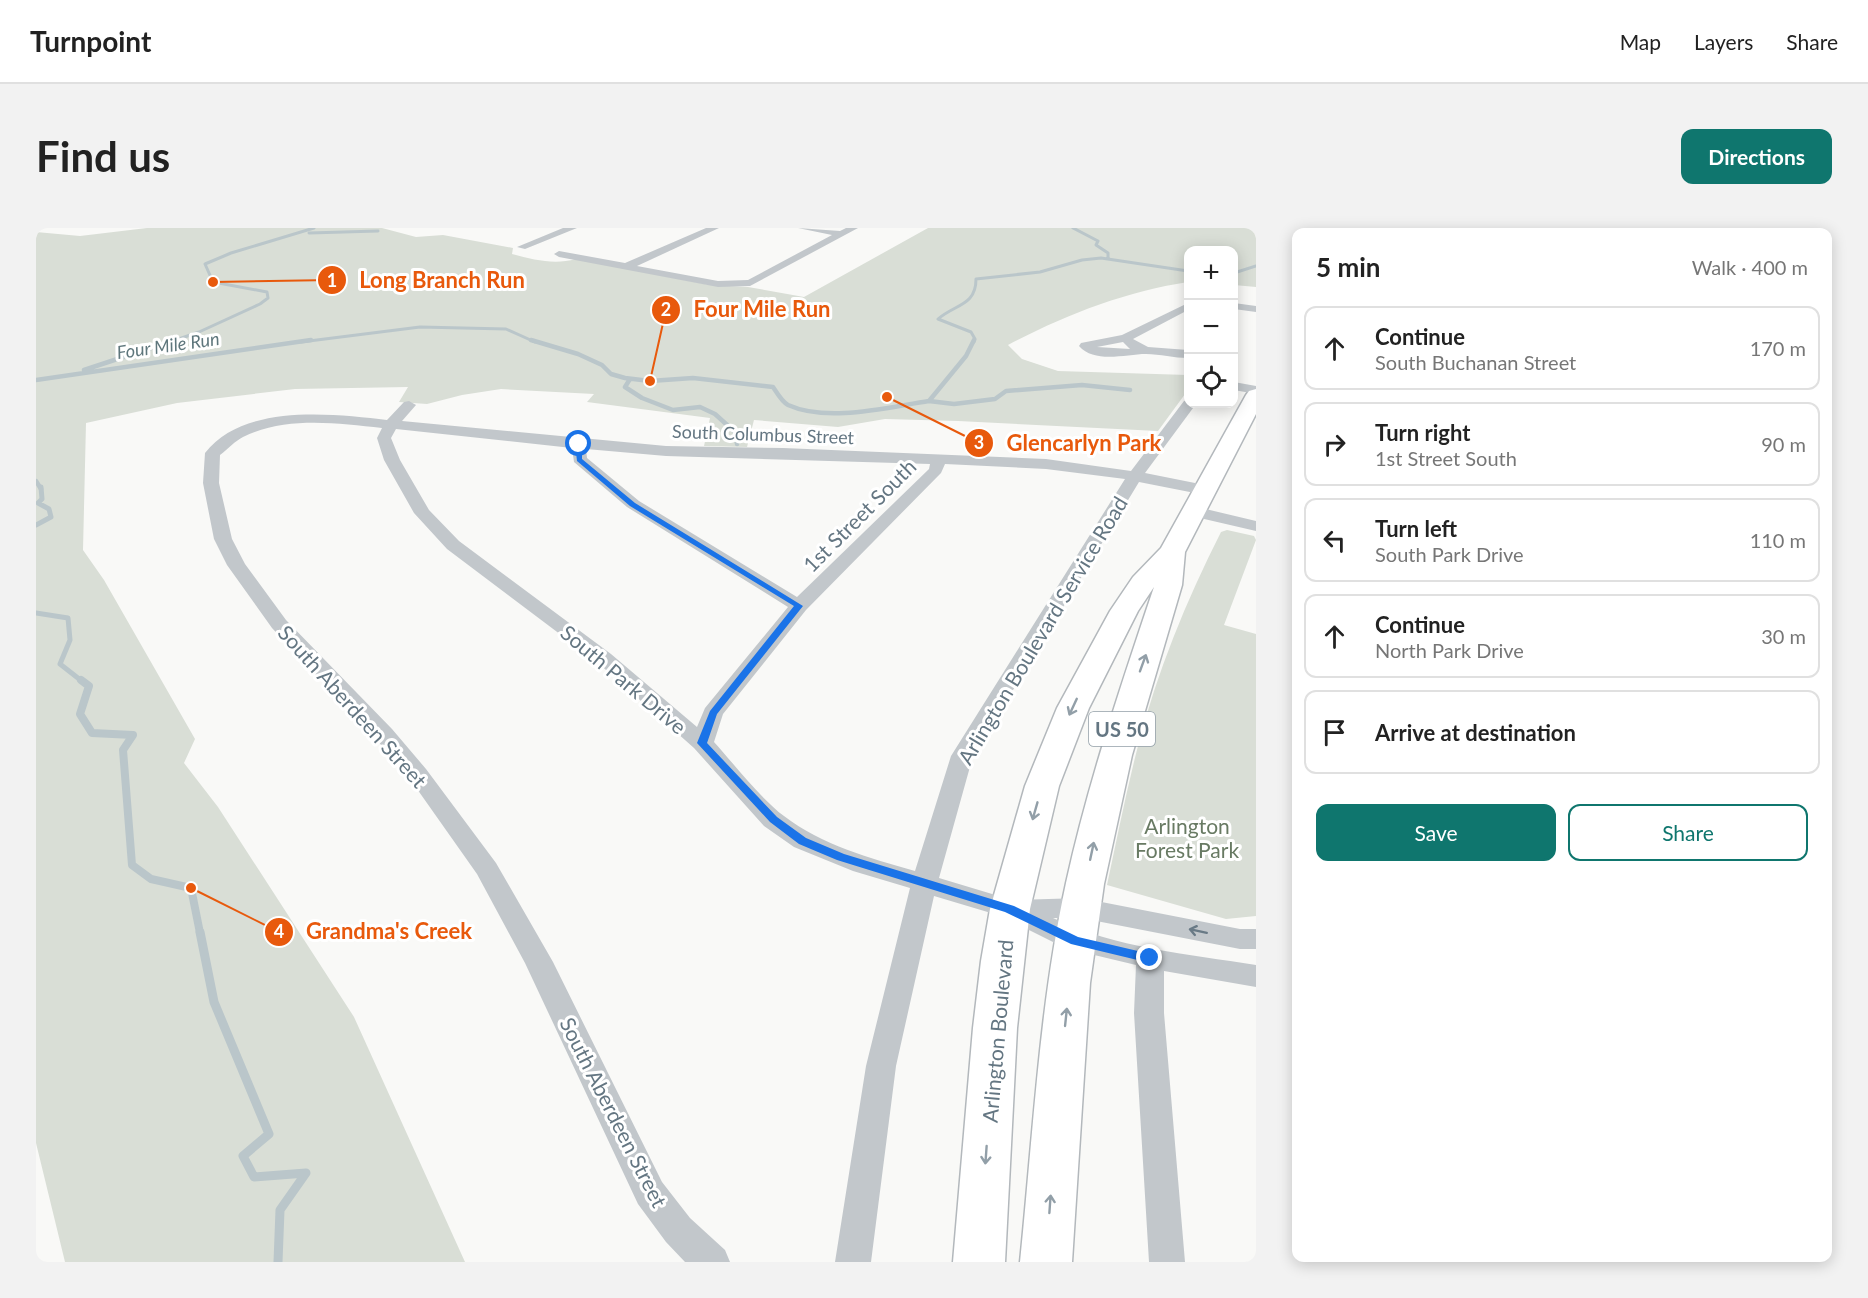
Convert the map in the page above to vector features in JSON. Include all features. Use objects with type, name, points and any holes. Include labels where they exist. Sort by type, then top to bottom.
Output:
[{"type":"highway","name":"Arlington Boulevard","points":[[979,1262],[995,1028],[1010,909],[1042,786],[1073,708],[1124,611],[1143,583],[1172,552],[1256,395]]},
{"type":"highway","name":"Arlington Boulevard","points":[[1046,1262],[1061,1065],[1078,925],[1100,813],[1136,683],[1160,615],[1168,585],[1172,552]]},
{"type":"street","points":[[522,247],[569,228]]},
{"type":"street","points":[[628,266],[714,228]]},
{"type":"street","points":[[803,228],[842,234]]},
{"type":"street","points":[[559,254],[718,284],[750,283],[854,228]]},
{"type":"street","points":[[1238,307],[1256,309]]},
{"type":"street","points":[[1150,350],[1130,353],[1098,351],[1085,346],[1126,338],[1184,308]]},
{"type":"street","points":[[1126,338],[1135,347],[1184,354]]},
{"type":"street","points":[[1238,387],[1256,390]]},
{"type":"street","points":[[391,424],[409,405]]},
{"type":"street","name":"Arlington Boulevard Service Road","points":[[853,1262],[881,1066],[915,914],[962,756],[1135,476],[1186,408]]},
{"type":"street","name":"South Aberdeen Street","points":[[391,424],[305,418],[265,424],[236,435],[213,453],[211,483],[223,539],[236,566],[272,615],[391,742],[418,774],[487,868],[539,962],[650,1193],[671,1223],[697,1251],[712,1262]]},
{"type":"street","name":"South Columbus Street","points":[[391,424],[666,451],[783,453],[1046,464],[1207,487]]},
{"type":"street","name":"South Park Drive","points":[[391,424],[384,438],[392,460],[422,513],[453,546],[604,657],[702,743],[768,814],[795,836],[840,857],[925,885],[1078,925]]},
{"type":"street","points":[[579,444],[579,459],[633,504],[799,606]]},
{"type":"street","name":"1st Street South","points":[[702,743],[713,713],[799,606],[936,470],[938,460]]},
{"type":"street","points":[[1193,511],[1256,526]]},
{"type":"street","points":[[1078,925],[1256,939]]},
{"type":"street","points":[[1078,925],[1150,969],[1256,976]]},
{"type":"street","points":[[1150,969],[1149,1013],[1167,1262]]},
{"type":"green space","points":[[147,228],[382,228],[416,237],[443,235],[513,248],[512,254],[537,260],[560,262],[576,259],[710,285],[748,287],[804,297],[928,228],[1256,228],[1256,287],[1238,285],[1238,246],[1184,246],[1184,283],[1118,298],[1095,306],[1008,345],[1022,359],[1058,371],[1184,375],[1184,395],[1158,431],[885,419],[838,427],[754,420],[747,447],[704,446],[710,418],[587,402],[594,394],[501,389],[462,395],[427,404],[399,402],[408,387],[295,389],[177,403],[86,423],[83,550],[104,580],[195,739],[184,763],[218,807],[354,1017],[465,1262],[65,1262],[36,1143],[36,232],[80,236]]},
{"type":"green space","name":"Arlington Forest Park","points":[[1227,530],[1254,536],[1256,540],[1224,625],[1256,634],[1256,916],[1226,919],[1107,885],[1134,763],[1154,691],[1196,584],[1221,532]]},
{"type":"waterway","points":[[170,342],[199,332],[260,304],[268,298],[267,292],[213,282],[205,264],[231,253],[314,228]]},
{"type":"waterway","points":[[1073,228],[1098,241],[1096,245],[1108,253],[1108,259]]},
{"type":"waterway","points":[[309,233],[378,231]]},
{"type":"waterway","name":"Four Mile Run","points":[[974,342],[975,339],[971,332],[938,319],[968,300],[975,288],[976,279],[1040,272],[1082,260],[1101,258],[1184,270]]},
{"type":"waterway","name":"Four Mile Run","points":[[1238,272],[1256,266]]},
{"type":"waterway","name":"Four Mile Run","points":[[301,342],[420,327],[506,329],[535,342]]},
{"type":"waterway","points":[[84,370],[175,340]]},
{"type":"waterway","name":"Four Mile Run","points":[[36,380],[311,340]]},
{"type":"waterway","name":"Four Mile Run","points":[[531,340],[578,354],[602,365],[611,374],[625,378],[650,381],[693,378],[773,387],[788,405],[821,413],[877,410],[929,401]]},
{"type":"waterway","name":"Four Mile Run","points":[[929,401],[966,356],[974,340]]},
{"type":"waterway","points":[[630,379],[625,387],[642,398],[673,410],[700,407],[715,414],[736,433],[737,444]]},
{"type":"waterway","points":[[929,401],[954,404],[995,399],[1006,391],[1082,385],[1130,390]]},
{"type":"waterway","points":[[36,481],[41,489]]},
{"type":"waterway","points":[[36,525],[51,517],[49,509],[38,503],[42,499],[41,487]]},
{"type":"waterway","points":[[36,613],[68,618],[70,640],[60,664],[83,682]]},
{"type":"waterway","points":[[81,680],[89,686],[80,714],[92,733],[133,735],[123,750],[132,865],[151,879],[191,888],[200,933]]},
{"type":"waterway","points":[[200,932],[214,1002],[269,1134],[243,1156],[254,1177],[306,1173],[280,1210],[278,1262]]},
{"type":"place","name":"Long Branch Run","points":[[213,282]]},
{"type":"place","name":"Four Mile Run","points":[[650,381]]},
{"type":"place","name":"Glencarlyn Park","points":[[887,397]]},
{"type":"place","name":"Grandma's Creek","points":[[191,888]]},
{"type":"route","points":[[579,444],[579,459],[633,504],[799,606],[713,713],[702,743],[773,820],[803,841],[840,857],[925,885],[1010,909],[1075,941],[1150,958]]}]
